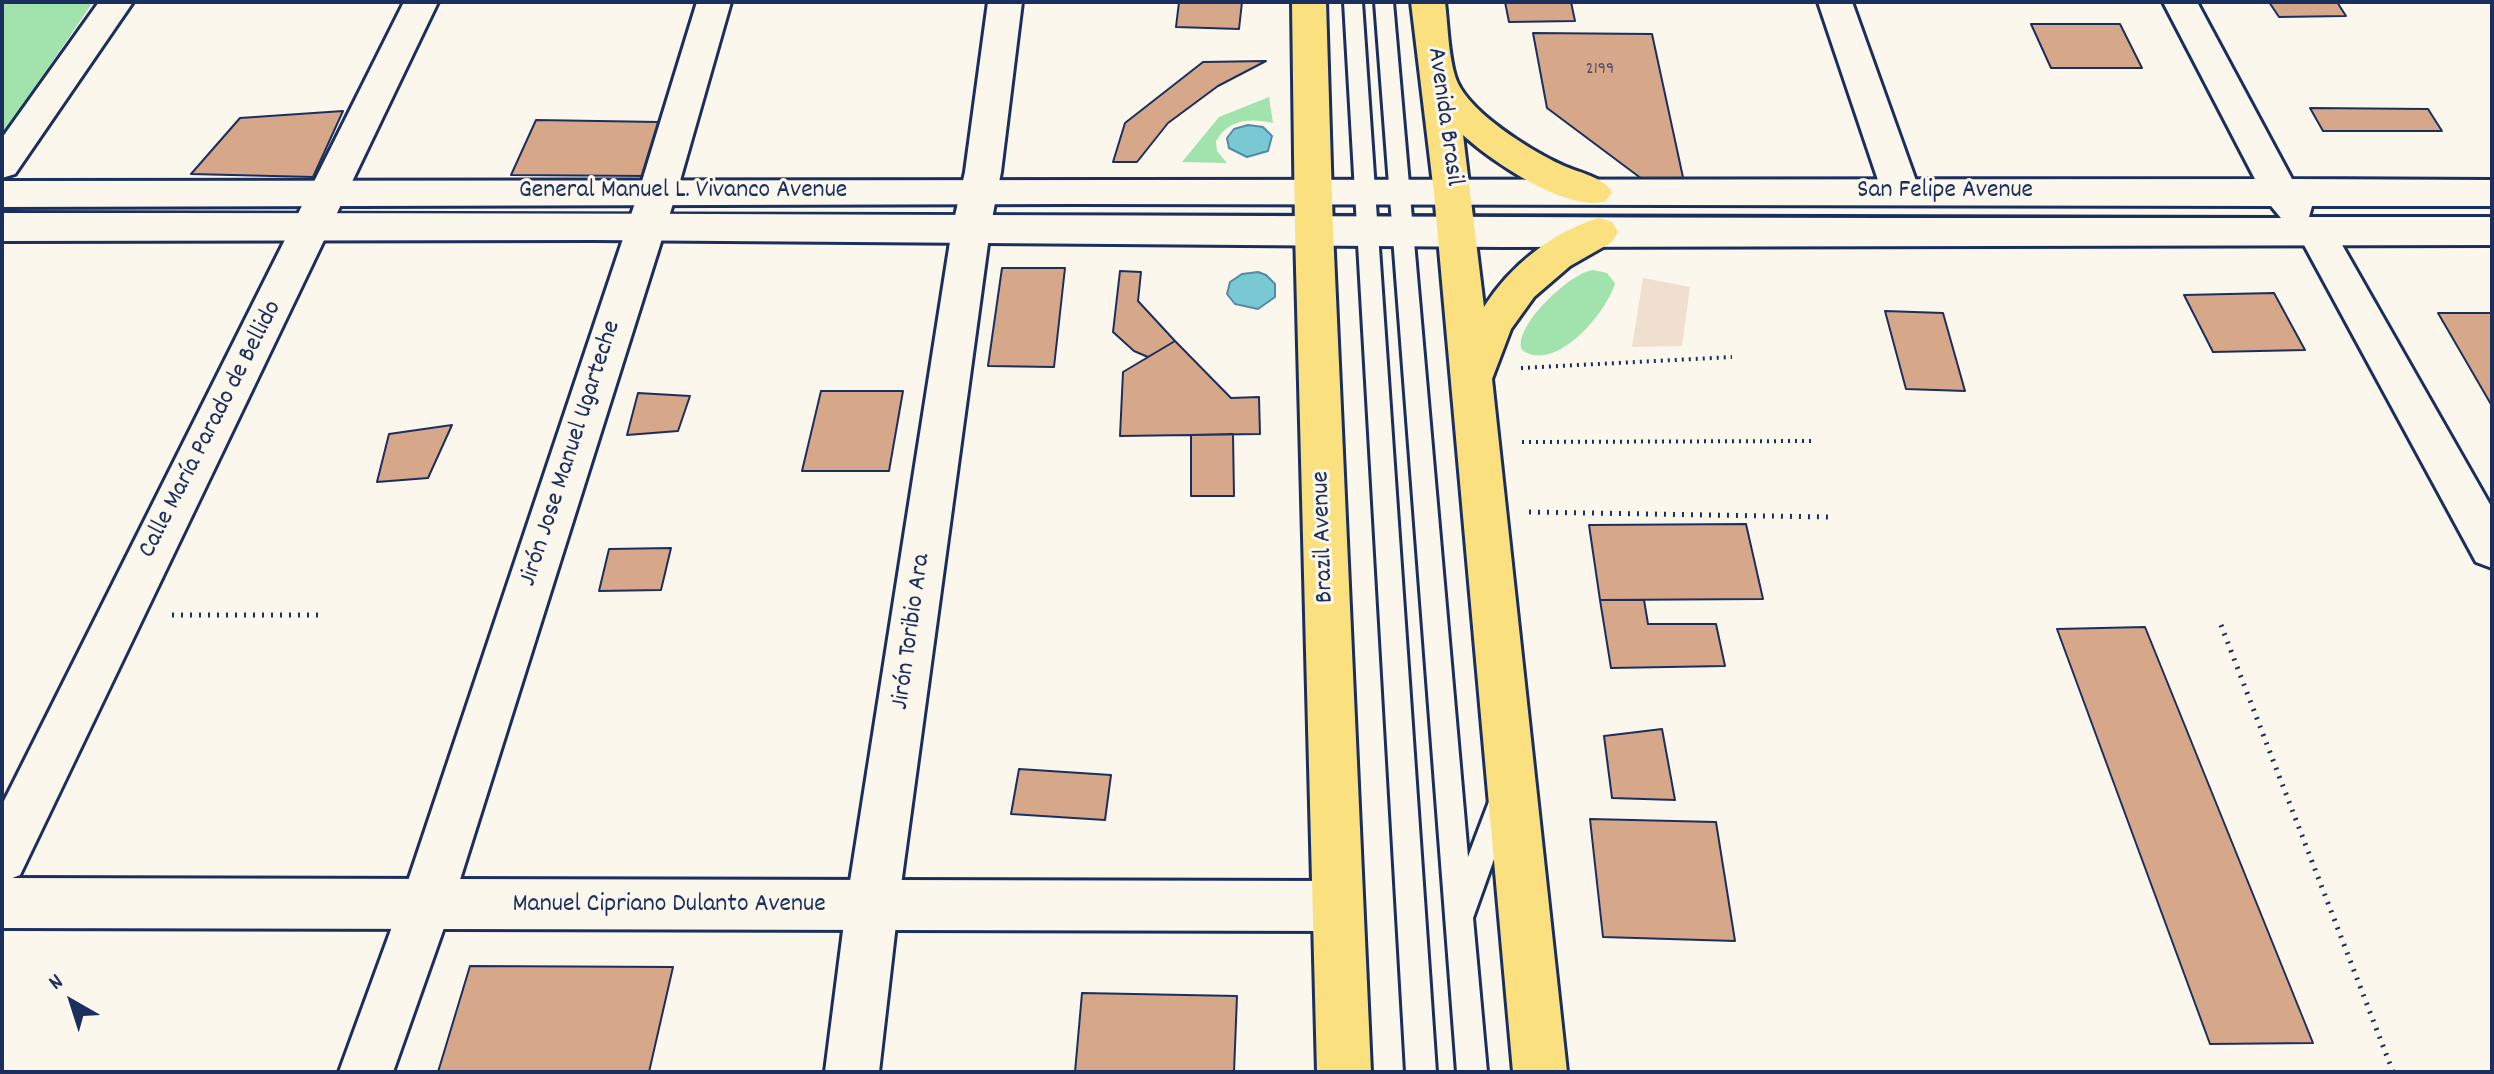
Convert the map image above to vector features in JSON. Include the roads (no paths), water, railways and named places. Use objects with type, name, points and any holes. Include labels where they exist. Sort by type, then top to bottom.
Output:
[{"type":"main road","name":"Brazil Avenue","points":[[1309,2],[1313,211],[1344,1072]]},
{"type":"main road","name":"Avenida Brasil","points":[[1428,2],[1457,232]]},
{"type":"main road","points":[[1436,77],[1460,110],[1495,142],[1548,175],[1593,192]]},
{"type":"main road","points":[[1457,232],[1540,1072]]},
{"type":"main road","points":[[1474,380],[1489,330],[1512,294],[1550,259],[1599,232]]},
{"type":"street","points":[[2,165],[116,2]]},
{"type":"street","name":"Calle María Parado de Bellido","points":[[2,858],[421,2]]},
{"type":"street","name":"Jirón Jose Manuel Ugarteche","points":[[366,1072],[426,905],[651,210],[714,2]]},
{"type":"street","name":"Jirón Toribio Ara","points":[[852,1072],[872,907],[1005,2]]},
{"type":"street","points":[[1835,2],[1901,192]]},
{"type":"street","points":[[2180,2],[2280,192],[2316,232],[2492,549]]},
{"type":"street","name":"General Manuel L. Vivanco Avenue","points":[[2,194],[321,210],[1313,211],[1381,193]]},
{"type":"street","name":"San Felipe Avenue","points":[[1381,193],[2492,193]]},
{"type":"street","name":"General Manuel L. Vivanco Avenue","points":[[2,227],[321,210]]},
{"type":"street","name":"San Felipe Avenue","points":[[1313,211],[1384,231],[2492,231]]},
{"type":"street","name":"Manuel Cipriano Dulanto Avenue","points":[[2,903],[1336,906]]},
{"type":"lane","points":[[1353,2],[1381,193],[1460,918],[1472,1072]]},
{"type":"lane","points":[[1384,2],[1381,193],[1421,1072]]},
{"type":"lane","points":[[1460,918],[1510,776]]},
{"type":"water","points":[[1248,125],[1263,127],[1272,136],[1268,151],[1247,157],[1229,148],[1227,138],[1234,129]]},
{"type":"water","points":[[1258,272],[1275,284],[1275,297],[1258,309],[1235,304],[1227,294],[1230,282],[1242,274]]}]
